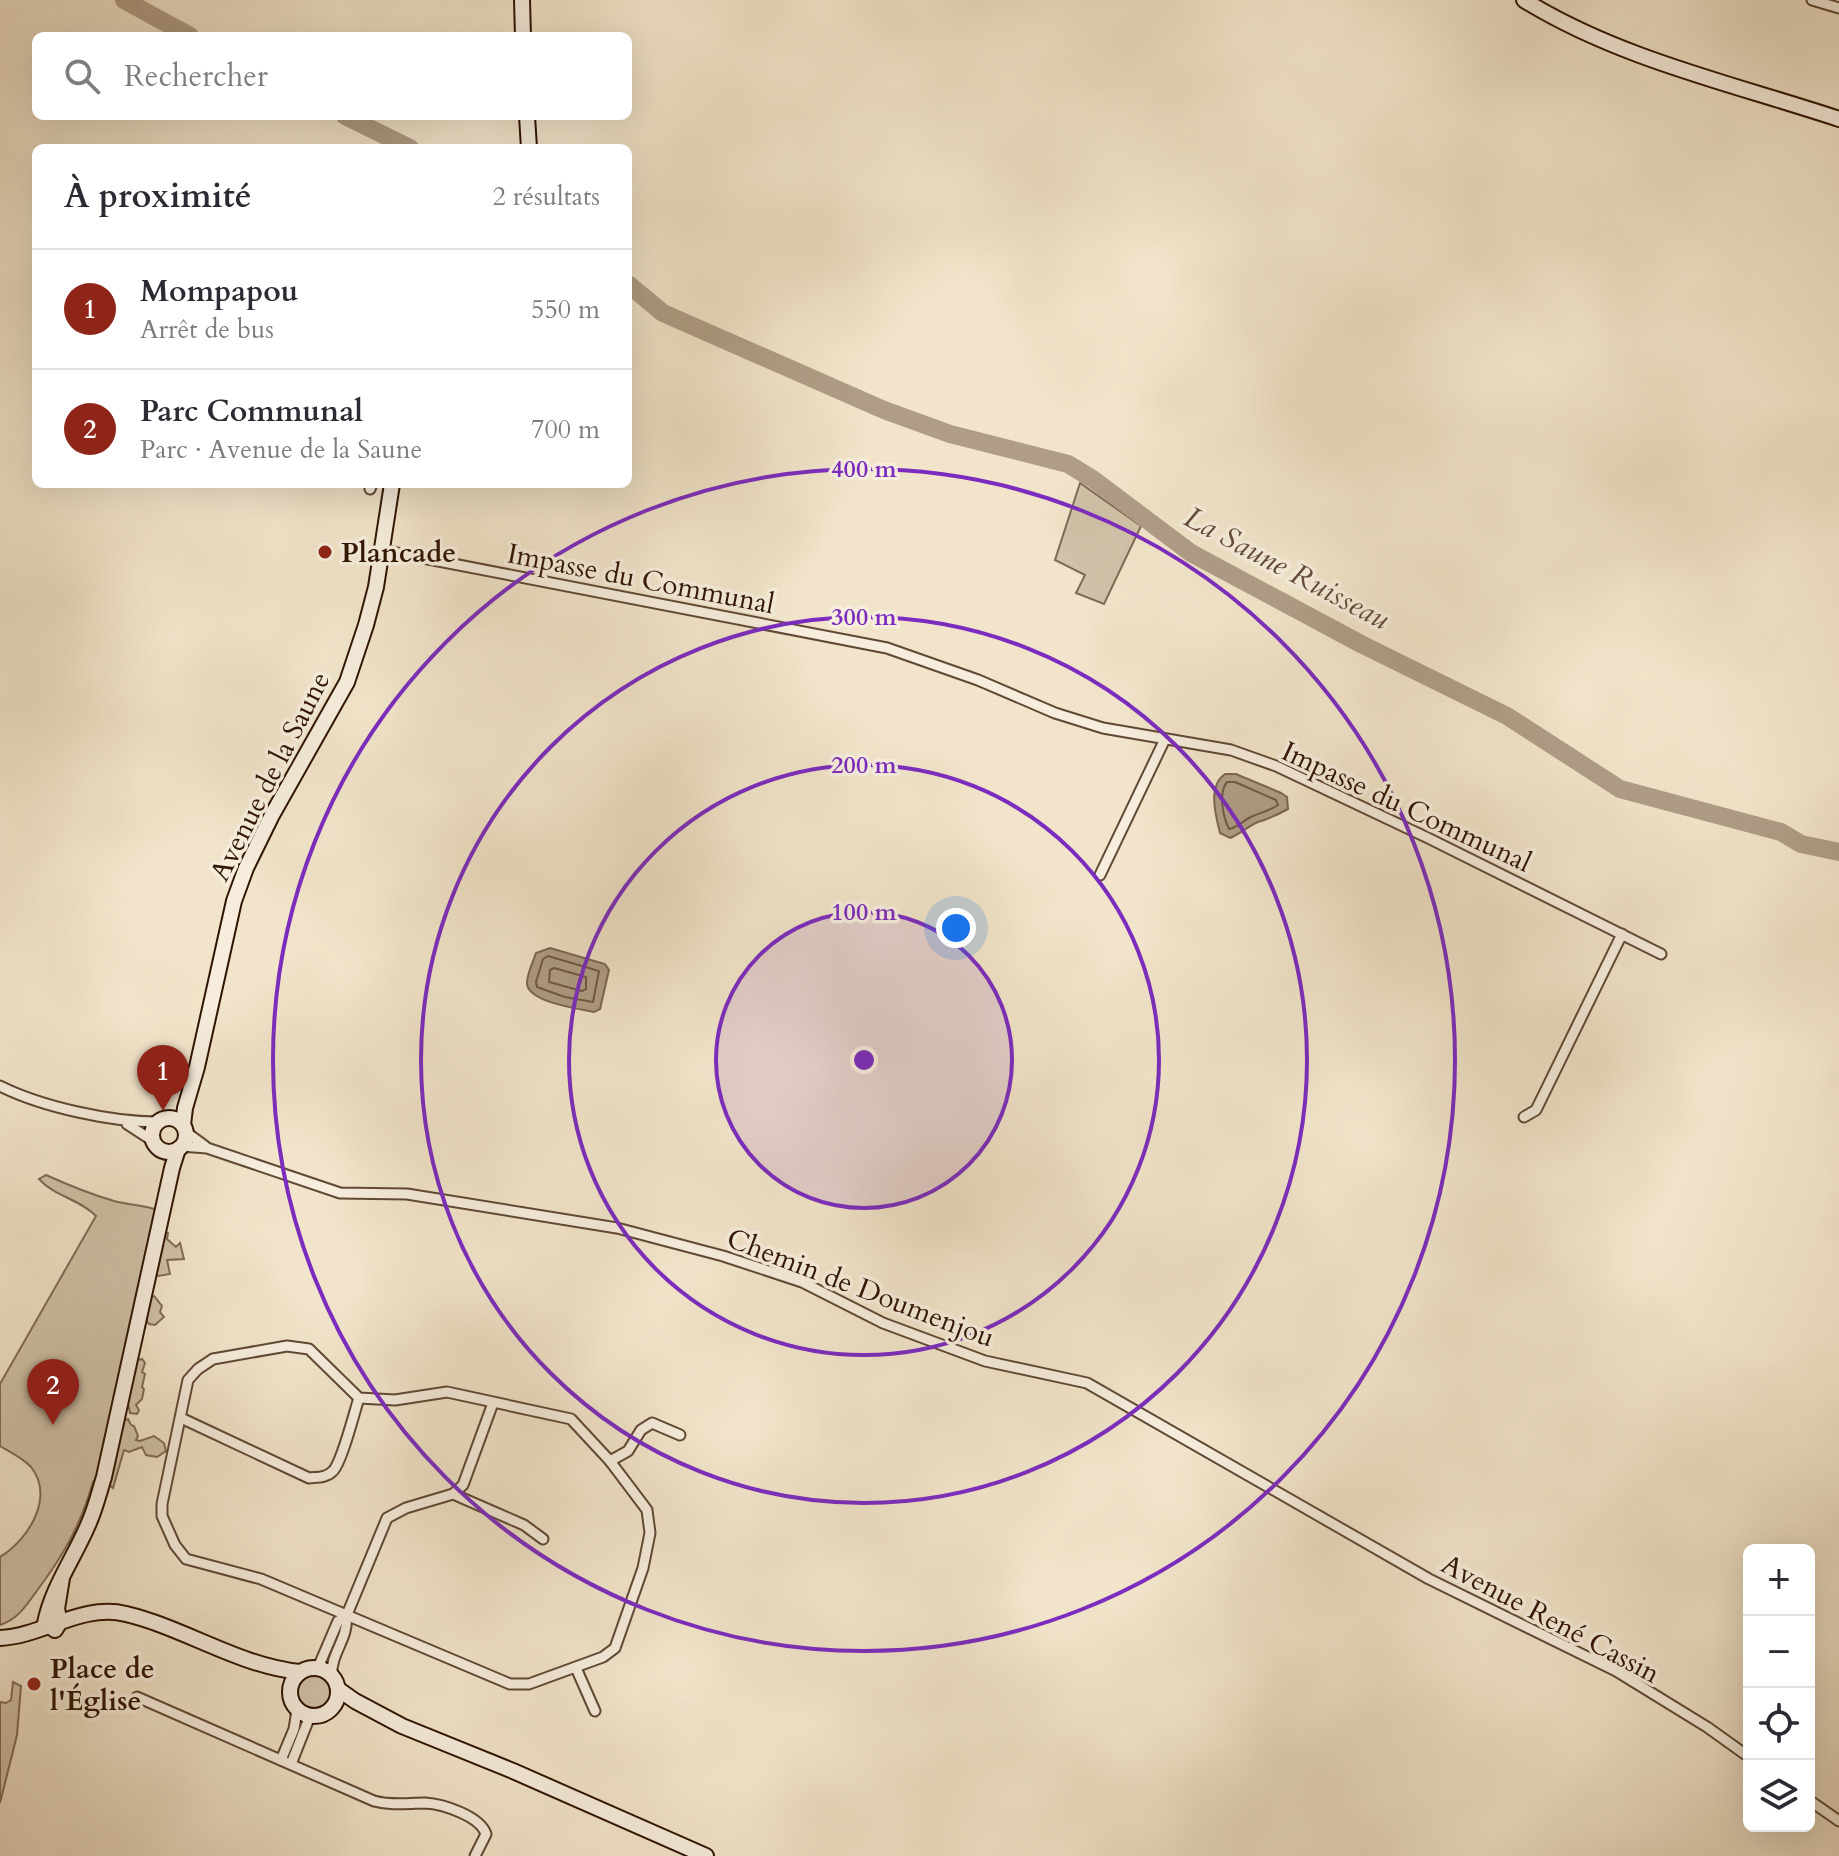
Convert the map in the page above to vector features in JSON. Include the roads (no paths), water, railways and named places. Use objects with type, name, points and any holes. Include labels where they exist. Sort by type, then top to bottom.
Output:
[{"type":"street","points":[[522,0],[523,32]]},
{"type":"street","points":[[1524,0],[1574,27],[1640,55],[1839,119]]},
{"type":"street","points":[[1812,0],[1839,8]]},
{"type":"street","points":[[527,120],[529,144]]},
{"type":"street","name":"Avenue de la Saune","points":[[54,1626],[62,1578],[88,1525],[104,1477],[182,1138],[189,1091],[238,890],[272,815],[347,682],[366,625],[391,488]]},
{"type":"street","name":"Impasse du Communal","points":[[381,550],[887,648],[965,675],[1055,713],[1128,734],[1209,744],[1276,766],[1661,954]]},
{"type":"street","points":[[1100,875],[1165,739]]},
{"type":"street","points":[[1524,1117],[1536,1110],[1622,934]]},
{"type":"street","points":[[0,1086],[36,1100],[121,1121],[179,1121],[182,1138],[166,1151],[121,1121]]},
{"type":"street","name":"Avenue de la Saune","points":[[162,1120],[177,1110],[189,1091]]},
{"type":"street","points":[[156,1145],[152,1130],[162,1120]]},
{"type":"street","name":"Chemin de Doumenjou","points":[[182,1138],[340,1193],[407,1194],[617,1228],[723,1256],[802,1282],[883,1323],[985,1361],[1087,1383],[1329,1522]]},
{"type":"street","name":"Avenue de la Saune","points":[[156,1145],[169,1185]]},
{"type":"street","points":[[287,1346],[309,1349],[359,1398],[395,1400],[447,1392],[571,1419],[610,1461],[647,1510],[650,1533],[643,1568],[615,1648],[603,1657],[576,1668],[529,1684],[510,1684],[261,1579],[186,1559],[162,1516],[162,1504],[188,1380],[198,1369],[213,1359],[287,1346]]},
{"type":"street","points":[[181,1418],[309,1478],[323,1477],[332,1472],[339,1461],[359,1398]]},
{"type":"street","points":[[346,1617],[338,1621],[320,1663],[293,1681],[290,1698],[297,1710],[320,1716],[332,1708],[337,1699],[331,1666],[347,1626],[346,1617],[387,1518],[406,1508],[453,1494],[463,1485],[493,1403]]},
{"type":"street","points":[[610,1461],[628,1451],[641,1430],[652,1423],[680,1435]]},
{"type":"street","points":[[453,1494],[524,1525],[543,1539]]},
{"type":"street","name":"Avenue René Cassin","points":[[1329,1522],[1429,1579],[1616,1671],[1743,1753]]},
{"type":"street","points":[[0,1638],[99,1618],[136,1618],[282,1671],[308,1670],[335,1682],[347,1697],[386,1718],[706,1856]]},
{"type":"street","points":[[0,1645],[17,1643],[54,1626]]},
{"type":"street","points":[[239,1656],[278,1680],[290,1692]]},
{"type":"street","points":[[576,1668],[595,1711]]},
{"type":"street","points":[[137,1697],[374,1801],[437,1805],[471,1818],[484,1828],[486,1834],[475,1856]]},
{"type":"street","points":[[332,1708],[341,1707],[386,1718]]},
{"type":"street","points":[[286,1762],[297,1710]]},
{"type":"street","points":[[286,1762],[312,1716]]},
{"type":"street","points":[[1815,1804],[1839,1821]]},
{"type":"water","points":[[1225,774],[1236,774],[1281,793],[1287,797],[1288,809],[1230,838],[1220,833],[1214,793],[1219,779]]},
{"type":"water","points":[[550,948],[605,964],[609,970],[600,1009],[594,1012],[555,1004],[529,990],[527,979],[536,953]]},
{"type":"waterway","name":"La Saune Ruisseau","points":[[124,0],[183,32]]},
{"type":"waterway","name":"La Saune Ruisseau","points":[[353,120],[402,144]]},
{"type":"waterway","name":"La Saune Ruisseau","points":[[632,287],[663,313],[884,410],[950,434],[1068,464],[1191,553],[1361,644],[1507,716],[1620,789],[1781,832],[1801,844],[1839,852]]},
{"type":"place","name":"Plancade","points":[[325,552]]},
{"type":"place","name":"Mompapou","points":[[163,1111]]},
{"type":"place","name":"Parc Communal","points":[[53,1425]]},
{"type":"place","name":"Place de l'Église","points":[[34,1684]]}]
